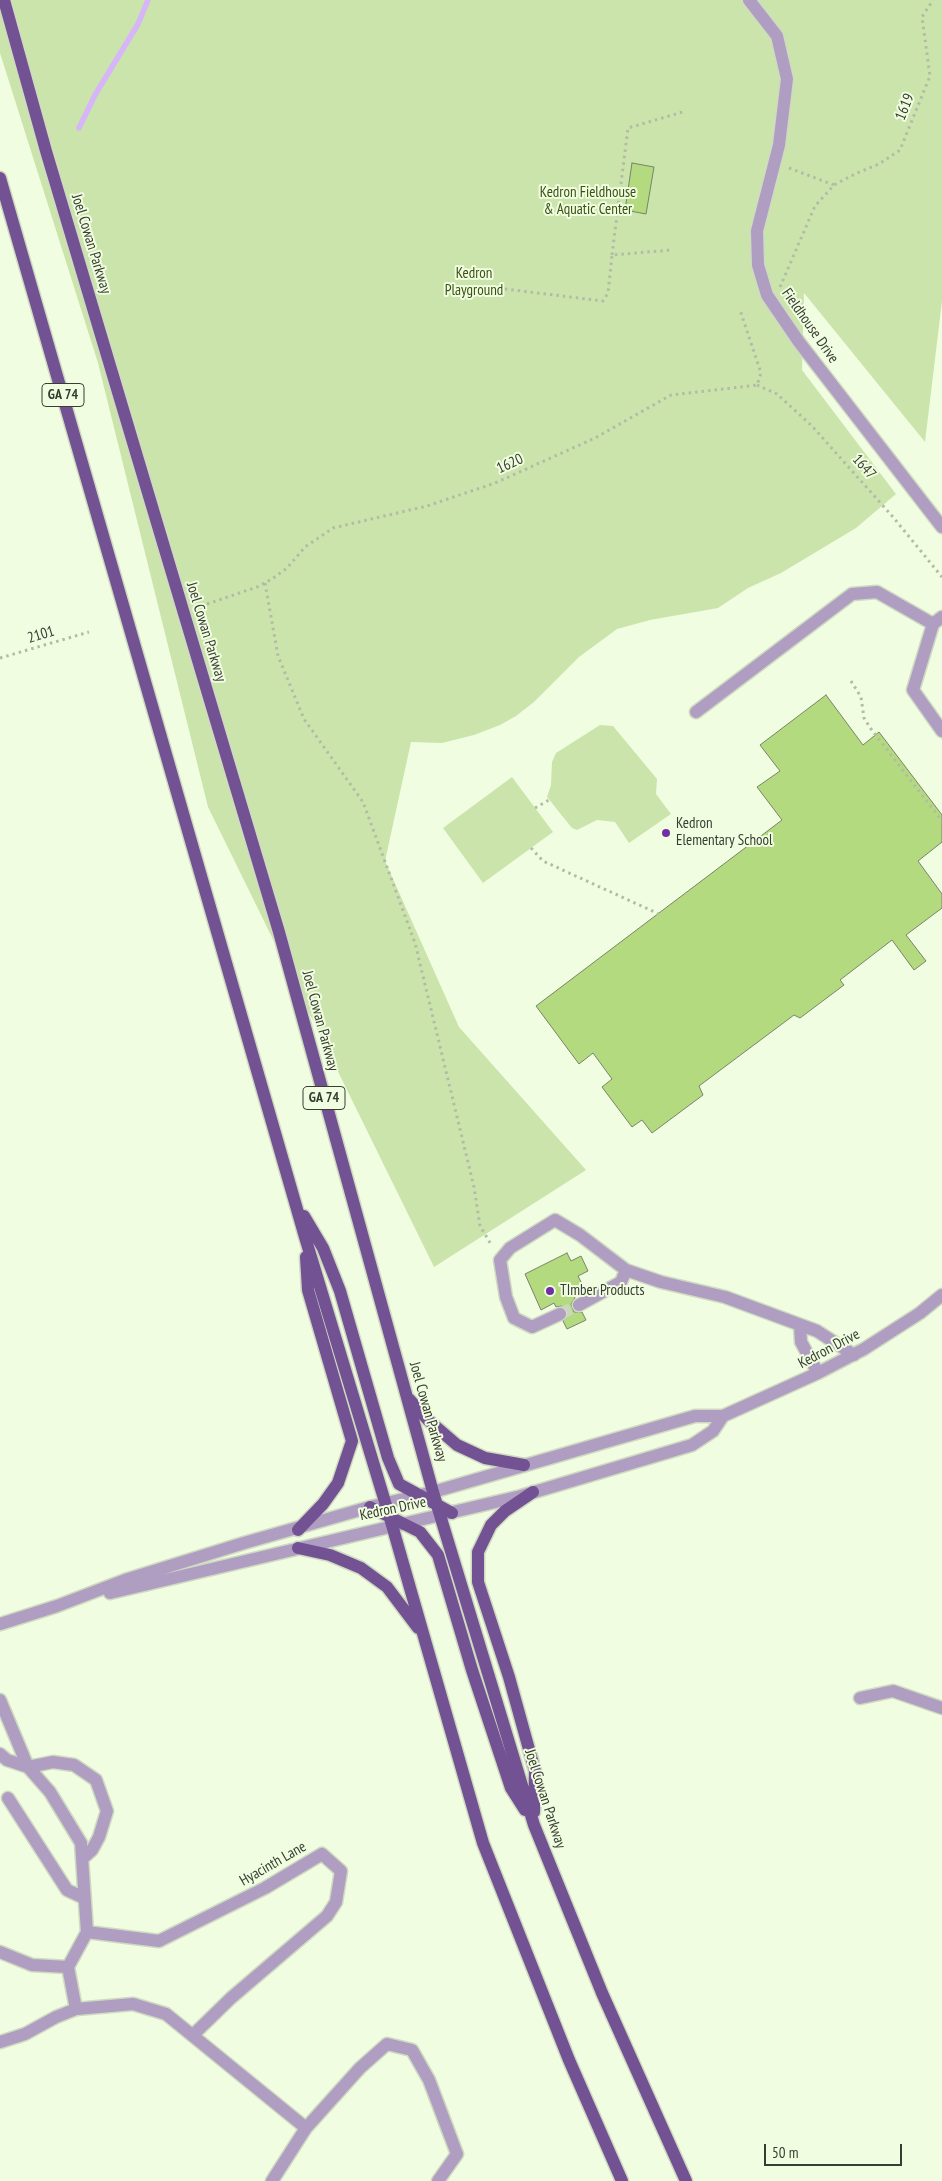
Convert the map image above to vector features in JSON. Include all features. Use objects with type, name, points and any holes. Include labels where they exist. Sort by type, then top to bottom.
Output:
[{"type":"main road","name":"Joel Cowan Parkway","points":[[4,0],[46,151],[279,932],[433,1492],[443,1511],[534,1825],[602,1993],[686,2181]]},
{"type":"main road","name":"GA 74","points":[[0,178],[305,1237],[389,1515],[483,1843],[569,2060],[622,2181]]},
{"type":"main road","points":[[295,1201],[323,1248],[340,1291],[388,1458],[399,1484],[420,1495],[443,1511]]},
{"type":"main road","points":[[298,1530],[323,1504],[338,1483],[352,1441],[308,1290],[305,1237]]},
{"type":"main road","points":[[406,1396],[428,1420],[457,1445],[485,1458],[524,1465]]},
{"type":"main road","points":[[533,1492],[504,1511],[492,1525],[478,1552],[478,1582],[509,1677],[535,1771],[534,1825]]},
{"type":"main road","points":[[389,1515],[420,1532],[438,1555],[472,1670],[511,1788],[534,1825]]},
{"type":"main road","points":[[298,1548],[330,1555],[361,1568],[387,1586],[423,1633]]},
{"type":"street","name":"Fieldhouse Drive","points":[[748,0],[777,36],[787,78],[779,145],[757,231],[758,265],[767,295],[799,342],[942,527]]},
{"type":"street","points":[[696,712],[852,594],[877,592],[937,621],[913,690],[942,732]]},
{"type":"street","points":[[560,1314],[532,1327],[514,1318],[506,1297],[500,1260],[510,1248],[555,1220],[580,1235],[626,1270],[661,1282],[725,1298],[818,1331],[854,1354]]},
{"type":"street","points":[[579,1305],[622,1282],[626,1270]]},
{"type":"street","name":"Kedron Drive","points":[[56,1606],[298,1548],[389,1515],[420,1495],[695,1416],[723,1416],[818,1373],[854,1354],[920,1313],[942,1295]]},
{"type":"street","points":[[800,1325],[801,1342],[818,1373]]},
{"type":"street","name":"Kedron Drive","points":[[405,1523],[443,1511],[533,1492],[692,1445],[713,1431],[723,1416]]},
{"type":"street","name":"Kedron Drive","points":[[0,1624],[56,1606],[125,1580],[370,1507],[389,1515]]},
{"type":"street","points":[[860,1698],[894,1691],[942,1708]]},
{"type":"street","points":[[0,1700],[28,1767],[50,1792],[81,1843],[87,1932],[68,1967],[76,2009]]},
{"type":"street","points":[[0,1754],[7,1760],[28,1767],[53,1762],[74,1765],[96,1780],[107,1811],[100,1837],[92,1850],[82,1859]]},
{"type":"street","points":[[8,1798],[67,1890],[84,1898]]},
{"type":"street","name":"Hyacinth Lane","points":[[87,1932],[159,1941],[265,1888],[322,1854],[341,1871],[336,1902],[327,1916],[231,1998],[193,2035]]},
{"type":"street","points":[[0,1952],[32,1965],[68,1967]]},
{"type":"street","points":[[0,2042],[25,2034],[56,2017],[76,2009],[134,2004],[166,2014],[306,2128]]},
{"type":"street","points":[[272,2181],[306,2128],[360,2068],[387,2044],[412,2050],[429,2080],[456,2154],[438,2181]]},
{"type":"path","name":"1619","points":[[767,295],[781,286],[816,206],[834,185],[879,164],[900,150],[930,76],[922,16],[933,0]]},
{"type":"path","points":[[499,292],[505,289],[603,301],[608,293],[628,128],[686,112]]},
{"type":"path","points":[[774,162],[834,185]]},
{"type":"path","points":[[612,255],[671,250]]},
{"type":"path","points":[[740,310],[761,373],[756,385]]},
{"type":"path","name":"1647","points":[[756,385],[777,394],[812,426],[893,517],[942,577]]},
{"type":"path","name":"1620","points":[[207,604],[264,582],[287,568],[306,548],[333,528],[427,506],[495,483],[595,438],[671,395],[756,385]]},
{"type":"path","points":[[264,582],[278,656],[304,719],[363,802],[415,943],[474,1187],[480,1226],[500,1260]]},
{"type":"path","name":"2101","points":[[0,658],[89,632]]},
{"type":"path","points":[[851,681],[861,697],[864,718],[871,729],[942,821]]},
{"type":"path","points":[[535,808],[549,800]]},
{"type":"path","points":[[531,848],[543,861],[659,914]]},
{"type":"green space","points":[[0,0],[942,0],[942,301],[925,442],[804,293],[802,370],[896,494],[856,528],[781,573],[748,588],[718,608],[650,620],[617,629],[579,657],[534,702],[516,716],[500,725],[474,735],[442,743],[411,742],[385,861],[459,1027],[586,1170],[434,1267],[208,807],[98,363],[0,53]]},
{"type":"green space","points":[[600,725],[613,726],[657,779],[656,794],[671,814],[629,843],[615,822],[597,820],[577,830],[572,828],[547,797],[551,785],[552,762],[556,753]]},
{"type":"green space","points":[[512,777],[553,832],[483,883],[443,828]]},
{"type":"building","points":[[632,163],[654,167],[646,214],[625,210]]},
{"type":"building","name":"Kedron Elementary School","points":[[826,695],[863,745],[879,732],[942,815],[942,842],[918,861],[942,894],[942,908],[906,935],[926,961],[914,970],[892,940],[840,980],[844,985],[800,1018],[794,1015],[699,1086],[703,1095],[652,1133],[642,1120],[632,1127],[602,1087],[612,1079],[593,1053],[579,1064],[536,1006],[782,820],[757,787],[780,771],[760,745]]},
{"type":"building","name":"TImber Products","points":[[567,1253],[571,1261],[581,1256],[588,1271],[578,1276],[584,1288],[573,1293],[575,1298],[571,1304],[574,1312],[582,1312],[586,1320],[567,1329],[563,1321],[568,1315],[567,1310],[561,1306],[556,1307],[554,1303],[541,1310],[525,1274]]},
{"type":"waterway","points":[[79,128],[95,95],[138,24],[148,0]]},
{"type":"tunnel","points":[[560,1314],[579,1305]]},
{"type":"place","name":"Kedron Elementary School","points":[[666,833]]},
{"type":"place","name":"TImber Products","points":[[550,1291]]},
{"type":"park label","name":"Kedron Fieldhouse & Aquatic Center","points":[[588,202]]},
{"type":"park label","name":"Kedron Playground","points":[[474,282]]}]
